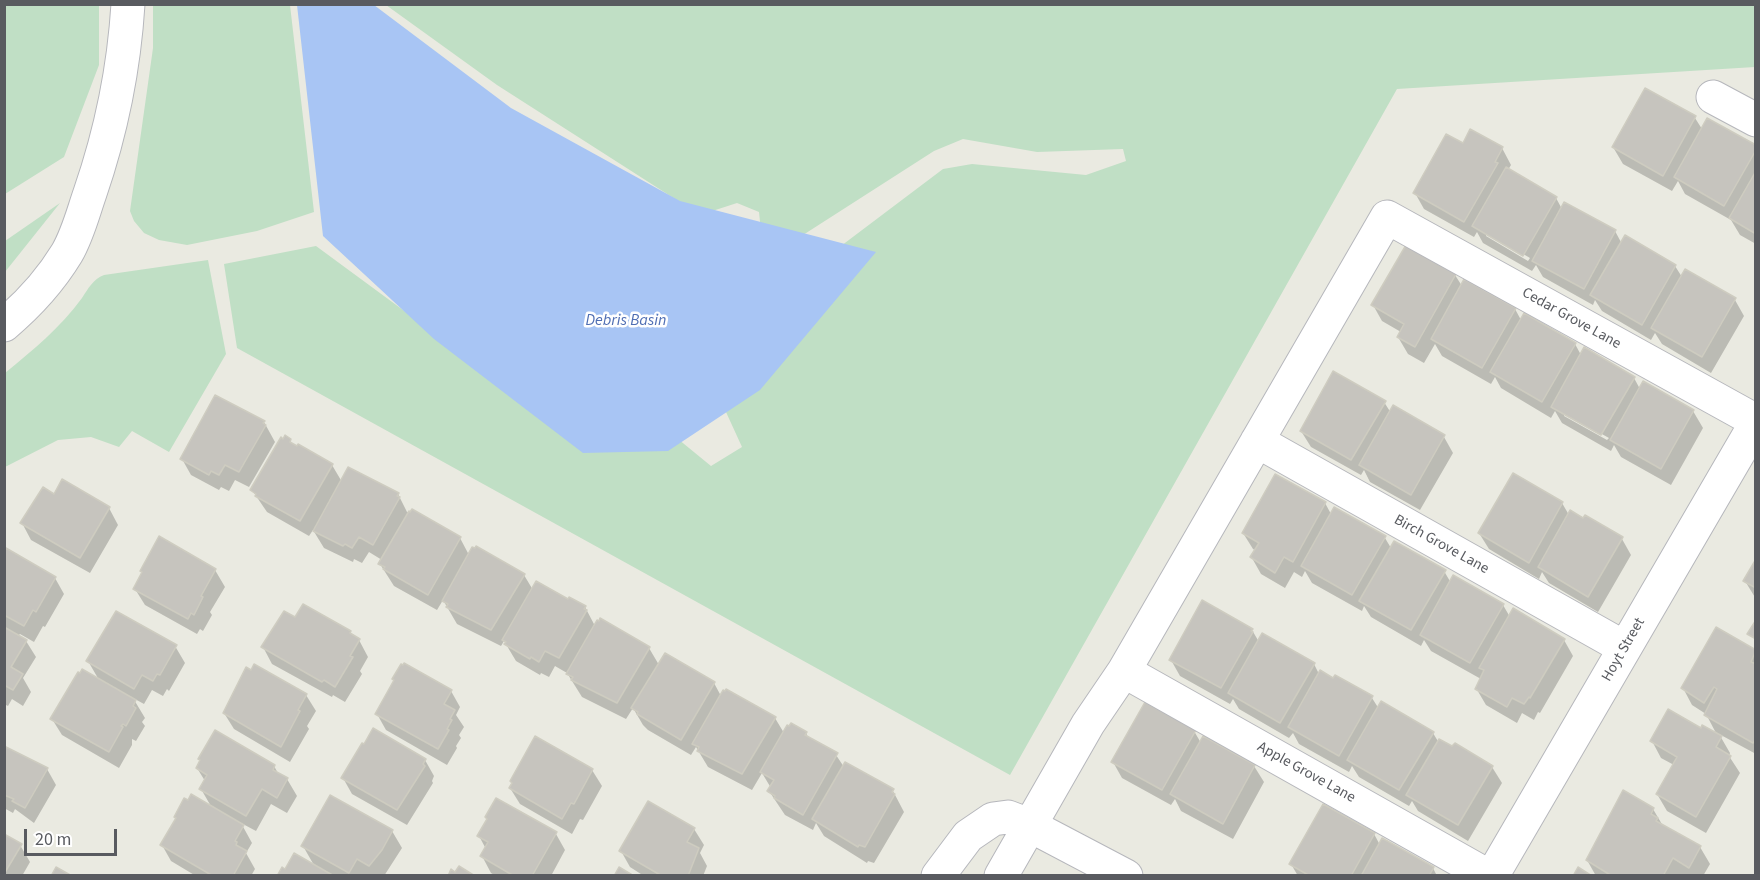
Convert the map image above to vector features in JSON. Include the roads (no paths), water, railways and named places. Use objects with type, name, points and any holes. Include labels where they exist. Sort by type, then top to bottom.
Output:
[{"type":"street","points":[[4,326],[33,300],[51,276],[76,234],[105,150],[122,67],[128,4]]},
{"type":"street","points":[[1713,97],[1755,120]]},
{"type":"street","name":"Cedar Grove Lane","points":[[1257,441],[1387,217],[1755,422]]},
{"type":"street","name":"Hoyt Street","points":[[1490,876],[1755,422]]},
{"type":"street","points":[[1000,876],[1088,724],[1124,671],[1257,441]]},
{"type":"street","name":"Birch Grove Lane","points":[[1257,441],[1625,648]]},
{"type":"street","name":"Apple Grove Lane","points":[[1124,671],[1490,876]]},
{"type":"street","points":[[938,876],[968,836],[993,819],[1008,817],[1029,825],[1126,876]]},
{"type":"water","name":"Debris Basin","points":[[297,5],[374,5],[511,108],[680,201],[876,252],[760,390],[668,451],[583,453],[434,339],[323,236]]}]
